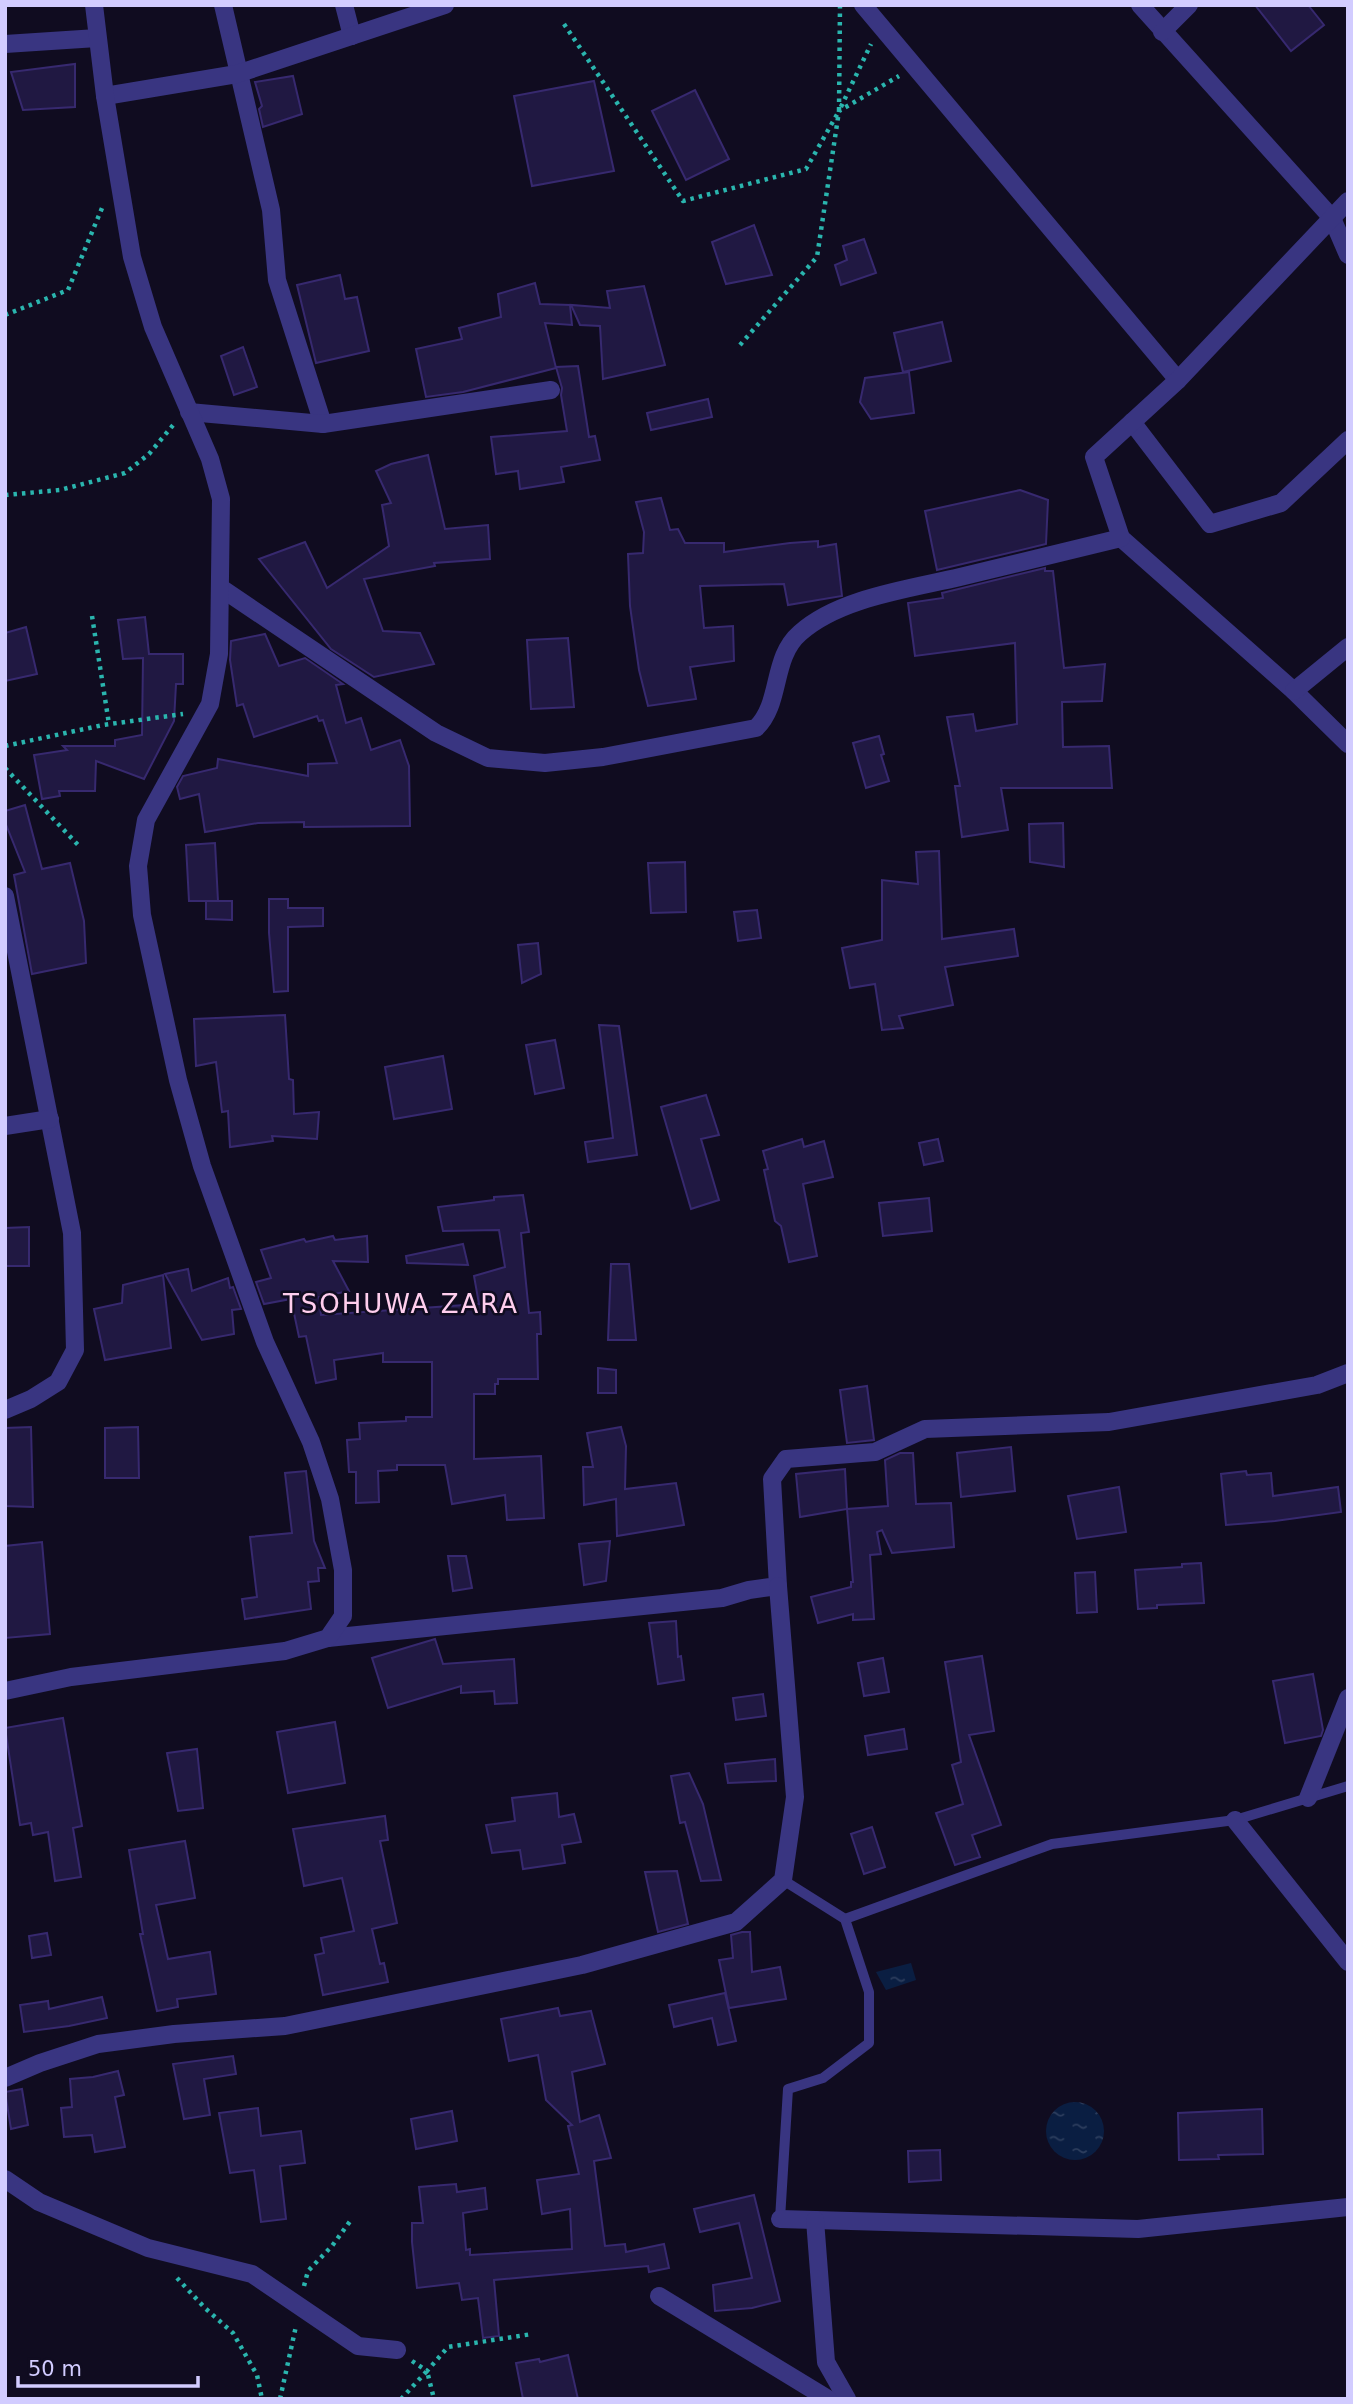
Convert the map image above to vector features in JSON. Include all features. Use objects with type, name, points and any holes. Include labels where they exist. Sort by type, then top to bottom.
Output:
[{"type":"street","points":[[94,5],[105,96],[132,257],[153,327],[210,459],[220,499],[219,654],[210,704],[146,820],[138,866],[142,915],[178,1080],[202,1166],[265,1342],[312,1442],[330,1499],[343,1570],[343,1616],[328,1638]]},
{"type":"street","points":[[223,5],[271,210],[277,280],[323,424]]},
{"type":"street","points":[[344,5],[352,36]]},
{"type":"street","points":[[105,96],[237,74],[445,5]]},
{"type":"street","points":[[863,5],[1178,380]]},
{"type":"street","points":[[1140,5],[1332,218],[1348,255]]},
{"type":"street","points":[[1162,32],[1189,5]]},
{"type":"street","points":[[6,42],[97,38]]},
{"type":"street","points":[[1348,201],[1178,380],[1094,457],[1121,538],[1294,691],[1348,744]]},
{"type":"street","points":[[189,412],[323,424],[551,390]]},
{"type":"street","points":[[1132,422],[1210,524],[1281,503],[1348,440]]},
{"type":"street","points":[[220,588],[436,733],[488,758],[545,763],[603,757],[756,728],[769,711],[785,650],[797,635],[814,622],[862,600],[1121,538]]},
{"type":"street","points":[[1294,691],[1348,647]]},
{"type":"street","points":[[5,896],[72,1233],[75,1350],[58,1382],[31,1399],[5,1410]]},
{"type":"street","points":[[5,1126],[50,1119]]},
{"type":"street","points":[[5,2078],[98,2044],[174,2034],[285,2026],[582,1965],[736,1922],[783,1880],[794,1797],[772,1479],[786,1460],[875,1452],[925,1429],[1109,1422],[1317,1385],[1348,1373]]},
{"type":"street","points":[[5,1691],[71,1677],[272,1654],[328,1638],[722,1598],[749,1590],[778,1586]]},
{"type":"street","points":[[1308,1798],[1348,1698]]},
{"type":"street","points":[[1236,1820],[1348,1962]]},
{"type":"street","points":[[5,2179],[39,2202],[151,2248],[253,2274],[358,2346],[397,2350]]},
{"type":"street","points":[[780,2219],[1138,2229],[1348,2207]]},
{"type":"street","points":[[815,2220],[826,2362],[848,2399]]},
{"type":"street","points":[[659,2295],[828,2399]]},
{"type":"lane","points":[[845,1919],[1052,1844],[1236,1820],[1348,1786]]},
{"type":"lane","points":[[780,2219],[788,2089],[823,2078],[869,2043],[869,1992],[845,1919],[783,1880]]},
{"type":"path","points":[[740,345],[817,257],[839,111],[840,5]]},
{"type":"path","points":[[564,24],[683,201],[806,169],[839,111],[872,42]]},
{"type":"path","points":[[839,111],[906,72]]},
{"type":"path","points":[[5,314],[68,290],[103,206]]},
{"type":"path","points":[[5,495],[61,490],[125,473],[149,454],[170,427],[189,412]]},
{"type":"path","points":[[92,616],[109,724]]},
{"type":"path","points":[[5,746],[109,724],[206,711]]},
{"type":"path","points":[[5,768],[80,847]]},
{"type":"path","points":[[280,2399],[307,2271],[351,2220]]},
{"type":"path","points":[[151,2248],[205,2308],[233,2333],[257,2375],[262,2399]]},
{"type":"path","points":[[401,2399],[448,2347],[532,2334]]},
{"type":"path","points":[[397,2350],[427,2371],[434,2399]]},
{"type":"water","points":[[911,1963],[916,1980],[886,1990],[876,1972]]},
{"type":"water","points":[[1069,2102],[1081,2102],[1096,2110],[1104,2125],[1104,2137],[1096,2152],[1081,2160],[1069,2160],[1054,2152],[1046,2137],[1046,2125],[1054,2110]]},
{"type":"building","points":[[1255,5],[1308,5],[1324,25],[1291,51]]},
{"type":"building","points":[[75,64],[75,107],[23,110],[11,72]]},
{"type":"building","points":[[293,76],[302,114],[263,127],[259,109],[262,106],[255,82]]},
{"type":"building","points":[[594,81],[614,171],[532,186],[514,96]]},
{"type":"building","points":[[695,90],[729,159],[686,180],[652,111]]},
{"type":"building","points":[[754,225],[772,275],[726,284],[712,242]]},
{"type":"building","points":[[864,239],[876,273],[841,285],[835,265],[847,260],[843,246]]},
{"type":"building","points":[[340,275],[345,299],[357,297],[369,351],[316,363],[297,285]]},
{"type":"building","points":[[535,283],[540,304],[570,305],[572,325],[545,323],[556,368],[463,392],[426,397],[416,349],[462,339],[459,328],[501,317],[498,294]]},
{"type":"building","points":[[644,286],[665,365],[603,379],[600,326],[580,325],[571,305],[610,308],[607,291]]},
{"type":"building","points":[[942,322],[951,361],[903,372],[894,333]]},
{"type":"building","points":[[243,347],[257,387],[234,395],[221,356]]},
{"type":"building","points":[[578,366],[589,437],[595,436],[600,460],[561,467],[564,482],[520,489],[518,471],[496,474],[491,437],[567,431],[562,388],[556,367]]},
{"type":"building","points":[[909,372],[914,413],[871,419],[860,402],[865,378]]},
{"type":"building","points":[[708,399],[712,417],[651,430],[647,413]]},
{"type":"building","points":[[428,455],[445,529],[488,525],[490,559],[434,563],[435,566],[364,579],[383,631],[420,633],[434,664],[374,677],[331,649],[259,559],[305,542],[327,588],[389,546],[382,505],[391,503],[376,471],[391,464]]},
{"type":"building","points":[[1020,490],[1048,500],[1046,544],[937,570],[925,511]]},
{"type":"building","points":[[661,498],[670,530],[678,529],[685,543],[724,543],[724,552],[818,541],[818,547],[836,544],[842,596],[788,605],[784,584],[700,586],[704,628],[733,626],[734,661],[690,667],[696,699],[648,706],[639,670],[630,606],[628,554],[643,553],[644,532],[636,502]]},
{"type":"building","points":[[1045,568],[1045,571],[1053,571],[1064,668],[1105,664],[1102,701],[1062,702],[1063,747],[1109,746],[1112,788],[1001,788],[1008,830],[962,837],[955,786],[960,786],[947,717],[973,714],[976,731],[1017,724],[1015,643],[915,656],[908,603],[943,598],[942,593]]},
{"type":"building","points":[[145,617],[149,654],[183,654],[183,684],[176,684],[174,721],[144,779],[96,761],[95,791],[59,791],[60,796],[42,799],[34,755],[67,750],[63,746],[115,746],[115,740],[142,735],[143,658],[123,659],[118,620]]},
{"type":"building","points":[[26,627],[37,674],[5,681],[5,633]]},
{"type":"building","points":[[265,634],[279,666],[305,658],[343,684],[336,685],[346,723],[361,718],[371,750],[400,740],[409,766],[410,826],[304,827],[304,822],[258,823],[205,832],[199,794],[180,799],[177,787],[183,776],[217,768],[218,759],[308,776],[308,764],[337,763],[323,720],[319,721],[317,716],[254,737],[243,704],[237,706],[230,660],[231,641]]},
{"type":"building","points":[[568,638],[574,707],[531,709],[527,640]]},
{"type":"building","points":[[879,736],[884,754],[881,755],[889,781],[866,788],[853,743]]},
{"type":"building","points":[[25,805],[42,869],[70,863],[84,921],[86,963],[32,974],[14,875],[25,872],[5,822],[5,811]]},
{"type":"building","points":[[1063,823],[1064,867],[1030,862],[1029,824]]},
{"type":"building","points":[[215,843],[218,901],[189,901],[186,845]]},
{"type":"building","points":[[939,851],[942,939],[1014,929],[1018,956],[945,967],[953,1005],[899,1016],[903,1028],[882,1030],[875,984],[850,988],[842,948],[882,940],[882,880],[918,884],[916,852]]},
{"type":"building","points":[[685,862],[686,912],[651,913],[648,863]]},
{"type":"building","points":[[269,899],[288,899],[288,908],[323,908],[323,926],[288,927],[288,991],[274,992]]},
{"type":"building","points":[[206,901],[232,901],[232,920],[206,919]]},
{"type":"building","points":[[757,910],[761,938],[738,941],[734,912]]},
{"type":"building","points":[[538,943],[541,974],[522,983],[518,945]]},
{"type":"building","points":[[285,1015],[294,1114],[319,1112],[317,1139],[272,1136],[273,1141],[230,1147],[228,1111],[222,1112],[216,1062],[196,1066],[194,1019]]},
{"type":"building","points":[[599,1025],[619,1026],[637,1155],[588,1162],[585,1142],[613,1138]]},
{"type":"building","points":[[555,1040],[564,1088],[535,1094],[526,1045]]},
{"type":"building","points":[[443,1056],[452,1109],[394,1119],[385,1067]]},
{"type":"building","points":[[706,1095],[719,1135],[701,1139],[719,1200],[691,1209],[661,1107]]},
{"type":"building","points":[[802,1139],[804,1147],[824,1141],[833,1177],[803,1184],[817,1256],[789,1262],[781,1226],[775,1221],[764,1170],[768,1169],[763,1151]]},
{"type":"building","points":[[938,1139],[943,1161],[924,1165],[919,1143]]},
{"type":"building","points":[[523,1195],[529,1232],[521,1233],[529,1313],[540,1312],[541,1334],[537,1334],[538,1379],[498,1379],[495,1394],[474,1394],[474,1459],[541,1456],[544,1518],[507,1520],[505,1495],[452,1504],[445,1465],[397,1465],[397,1470],[378,1471],[379,1502],[356,1503],[356,1472],[349,1472],[347,1440],[360,1439],[359,1423],[406,1421],[406,1417],[432,1417],[432,1362],[383,1362],[383,1353],[334,1360],[336,1379],[316,1383],[306,1336],[299,1337],[291,1299],[264,1304],[256,1282],[271,1278],[261,1250],[304,1239],[306,1242],[333,1236],[335,1240],[367,1236],[368,1262],[333,1261],[349,1291],[319,1297],[321,1315],[479,1304],[474,1276],[505,1267],[499,1230],[443,1231],[438,1207]]},
{"type":"building","points":[[929,1198],[932,1231],[883,1236],[879,1203]]},
{"type":"building","points":[[29,1227],[29,1266],[5,1266],[5,1228]]},
{"type":"building","points":[[463,1244],[468,1265],[407,1263],[406,1256]]},
{"type":"building","points":[[611,1264],[629,1264],[636,1340],[608,1340]]},
{"type":"building","points":[[188,1269],[192,1291],[228,1278],[241,1309],[232,1310],[234,1334],[202,1340],[165,1274]]},
{"type":"building","points":[[163,1275],[171,1348],[105,1360],[94,1309],[122,1303],[123,1285]]},
{"type":"building","points":[[598,1368],[616,1370],[616,1393],[598,1393]]},
{"type":"building","points":[[867,1386],[874,1440],[847,1443],[840,1390]]},
{"type":"building","points":[[31,1427],[33,1507],[5,1506],[5,1428]]},
{"type":"building","points":[[138,1427],[139,1478],[105,1478],[105,1428]]},
{"type":"building","points":[[621,1427],[626,1446],[625,1489],[676,1483],[684,1525],[617,1536],[616,1499],[584,1505],[583,1467],[593,1467],[587,1433]]},
{"type":"building","points":[[1011,1447],[1015,1491],[961,1497],[957,1453]]},
{"type":"building","points":[[900,1453],[913,1453],[916,1504],[951,1503],[954,1547],[892,1553],[882,1530],[877,1532],[881,1554],[870,1555],[874,1619],[853,1620],[853,1614],[818,1623],[811,1597],[851,1587],[853,1582],[847,1509],[888,1506],[885,1460]]},
{"type":"building","points":[[845,1469],[847,1509],[800,1517],[796,1474]]},
{"type":"building","points":[[306,1471],[314,1541],[325,1568],[318,1568],[319,1581],[308,1582],[311,1609],[245,1619],[242,1599],[257,1597],[250,1537],[292,1533],[285,1473]]},
{"type":"building","points":[[1246,1471],[1247,1475],[1271,1473],[1273,1496],[1338,1487],[1341,1512],[1226,1525],[1221,1474]]},
{"type":"building","points":[[1119,1487],[1126,1532],[1077,1539],[1068,1496]]},
{"type":"building","points":[[610,1541],[606,1581],[584,1585],[579,1544]]},
{"type":"building","points":[[42,1542],[50,1634],[5,1638],[5,1546]]},
{"type":"building","points":[[448,1556],[466,1556],[472,1588],[453,1591]]},
{"type":"building","points":[[1201,1563],[1204,1603],[1157,1605],[1157,1608],[1138,1609],[1135,1570]]},
{"type":"building","points":[[1095,1572],[1097,1612],[1077,1613],[1075,1573]]},
{"type":"building","points":[[676,1621],[678,1657],[681,1656],[684,1680],[658,1684],[649,1623]]},
{"type":"building","points":[[435,1639],[443,1664],[514,1659],[517,1703],[495,1704],[494,1691],[461,1693],[461,1686],[388,1708],[372,1658]]},
{"type":"building","points":[[982,1656],[994,1731],[969,1735],[1001,1825],[972,1835],[980,1857],[955,1865],[936,1813],[963,1804],[952,1765],[961,1762],[945,1662]]},
{"type":"building","points":[[883,1658],[889,1692],[864,1696],[858,1663]]},
{"type":"building","points":[[1313,1674],[1323,1730],[1321,1736],[1285,1743],[1273,1681]]},
{"type":"building","points":[[763,1694],[766,1716],[736,1720],[733,1698]]},
{"type":"building","points":[[63,1718],[82,1826],[73,1828],[81,1877],[55,1881],[48,1832],[33,1835],[31,1823],[20,1825],[5,1728]]},
{"type":"building","points":[[335,1722],[345,1783],[288,1793],[277,1732]]},
{"type":"building","points":[[904,1729],[907,1749],[868,1755],[865,1736]]},
{"type":"building","points":[[197,1749],[203,1808],[178,1811],[167,1753]]},
{"type":"building","points":[[775,1759],[776,1781],[728,1783],[725,1764]]},
{"type":"building","points":[[689,1773],[703,1804],[721,1880],[701,1881],[685,1822],[680,1823],[671,1776]]},
{"type":"building","points":[[557,1793],[559,1817],[574,1814],[581,1842],[562,1845],[565,1863],[523,1869],[520,1850],[492,1853],[486,1825],[515,1821],[512,1798]]},
{"type":"building","points":[[385,1816],[388,1840],[380,1841],[397,1923],[372,1929],[380,1964],[384,1963],[388,1982],[323,1995],[315,1955],[324,1953],[321,1938],[354,1931],[342,1878],[304,1886],[293,1829]]},
{"type":"building","points":[[872,1827],[885,1867],[864,1874],[851,1834]]},
{"type":"building","points":[[185,1841],[195,1898],[156,1905],[168,1959],[210,1952],[216,1994],[177,1999],[178,2007],[157,2011],[140,1934],[143,1934],[129,1850]]},
{"type":"building","points":[[677,1871],[688,1924],[658,1932],[645,1872]]},
{"type":"building","points":[[750,1932],[752,1972],[780,1967],[786,1999],[729,2008],[719,1960],[733,1958],[731,1935]]},
{"type":"building","points":[[47,1933],[51,1955],[32,1958],[29,1936]]},
{"type":"building","points":[[725,1993],[736,2041],[718,2045],[712,2018],[674,2027],[669,2005]]},
{"type":"building","points":[[102,1997],[107,2018],[24,2032],[20,2005],[48,2001],[49,2009]]},
{"type":"building","points":[[558,2008],[560,2016],[591,2011],[605,2064],[572,2072],[580,2122],[599,2115],[611,2158],[594,2161],[605,2246],[625,2244],[626,2252],[664,2244],[669,2268],[649,2272],[648,2266],[494,2280],[499,2336],[483,2338],[478,2298],[462,2300],[459,2283],[417,2288],[412,2223],[423,2223],[419,2187],[456,2184],[457,2192],[485,2188],[487,2209],[463,2213],[466,2250],[470,2249],[470,2255],[572,2249],[570,2209],[542,2214],[537,2180],[579,2174],[568,2126],[572,2125],[546,2100],[538,2055],[509,2061],[501,2019]]},
{"type":"building","points":[[233,2056],[236,2074],[204,2079],[210,2115],[184,2119],[173,2064]]},
{"type":"building","points":[[118,2071],[124,2095],[115,2097],[125,2147],[95,2152],[92,2135],[64,2137],[61,2108],[72,2107],[70,2079]]},
{"type":"building","points":[[22,2089],[28,2125],[11,2129],[5,2092]]},
{"type":"building","points":[[258,2108],[261,2136],[301,2131],[305,2163],[280,2166],[286,2219],[261,2222],[254,2170],[230,2173],[219,2113]]},
{"type":"building","points":[[1262,2109],[1263,2154],[1218,2155],[1219,2159],[1179,2160],[1178,2113]]},
{"type":"building","points":[[452,2111],[457,2141],[416,2149],[411,2119]]},
{"type":"building","points":[[940,2150],[941,2180],[909,2182],[908,2151]]},
{"type":"building","points":[[754,2195],[780,2301],[752,2308],[715,2311],[713,2285],[752,2278],[739,2223],[700,2232],[694,2209]]},
{"type":"building","points":[[568,2355],[578,2399],[523,2399],[516,2363],[539,2359],[540,2362]]},
{"type":"district","name":"TSOHUWA ZARA","points":[[401,1304]]}]
